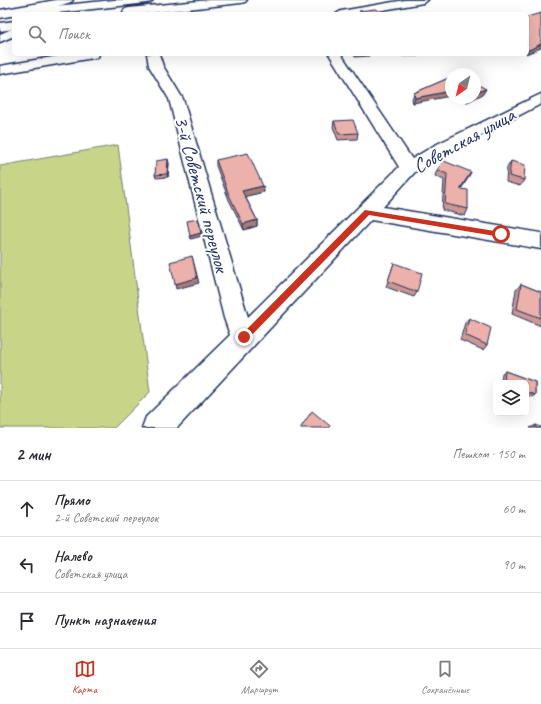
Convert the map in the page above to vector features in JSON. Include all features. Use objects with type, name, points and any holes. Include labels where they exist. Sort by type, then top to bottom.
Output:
[{"type":"main road","points":[[16,12],[52,5],[66,0]]},
{"type":"main road","points":[[34,12],[147,0]]},
{"type":"main road","points":[[132,12],[241,0]]},
{"type":"main road","points":[[0,15],[12,13]]},
{"type":"main road","points":[[0,15],[12,14]]},
{"type":"main road","points":[[0,27],[12,25]]},
{"type":"street","points":[[353,12],[423,0]]},
{"type":"street","points":[[0,38],[12,33]]},
{"type":"street","points":[[0,70],[81,56]]},
{"type":"street","name":"3-й Советский переулок","points":[[154,56],[156,66],[176,99],[236,318],[244,337]]},
{"type":"street","points":[[336,56],[409,168]]},
{"type":"street","name":"Советская улица","points":[[157,428],[409,168],[441,149],[541,98]]},
{"type":"street","points":[[368,212],[541,241]]},
{"type":"green space","points":[[118,145],[150,392],[114,428],[0,428],[0,166]]},
{"type":"building","points":[[375,9],[380,12],[360,12],[359,11]]},
{"type":"building","points":[[541,13],[541,44],[529,50],[529,16]]},
{"type":"building","points":[[445,80],[445,92],[415,98],[414,93]]},
{"type":"building","points":[[481,86],[486,89],[481,91]]},
{"type":"building","points":[[353,120],[358,133],[339,134],[334,121]]},
{"type":"building","points":[[248,153],[263,186],[242,191],[257,220],[243,224],[229,195],[216,160]]},
{"type":"building","points":[[168,159],[167,174],[155,175],[156,161]]},
{"type":"building","points":[[444,161],[471,172],[460,189],[468,190],[468,209],[445,204],[447,174],[437,170]]},
{"type":"building","points":[[511,161],[525,165],[524,180],[509,176]]},
{"type":"building","points":[[198,219],[201,233],[190,236],[187,221]]},
{"type":"building","points":[[192,256],[197,278],[175,284],[170,262]]},
{"type":"building","points":[[394,263],[422,273],[417,292],[388,281]]},
{"type":"building","points":[[521,284],[541,292],[541,318],[517,309]]},
{"type":"building","points":[[469,318],[491,328],[487,345],[465,335]]},
{"type":"building","points":[[505,371],[535,382],[535,395],[529,393],[529,380],[504,380]]},
{"type":"building","points":[[312,411],[330,426],[328,428],[301,428]]},
{"type":"route","points":[[244,337],[368,212],[501,234]]}]
